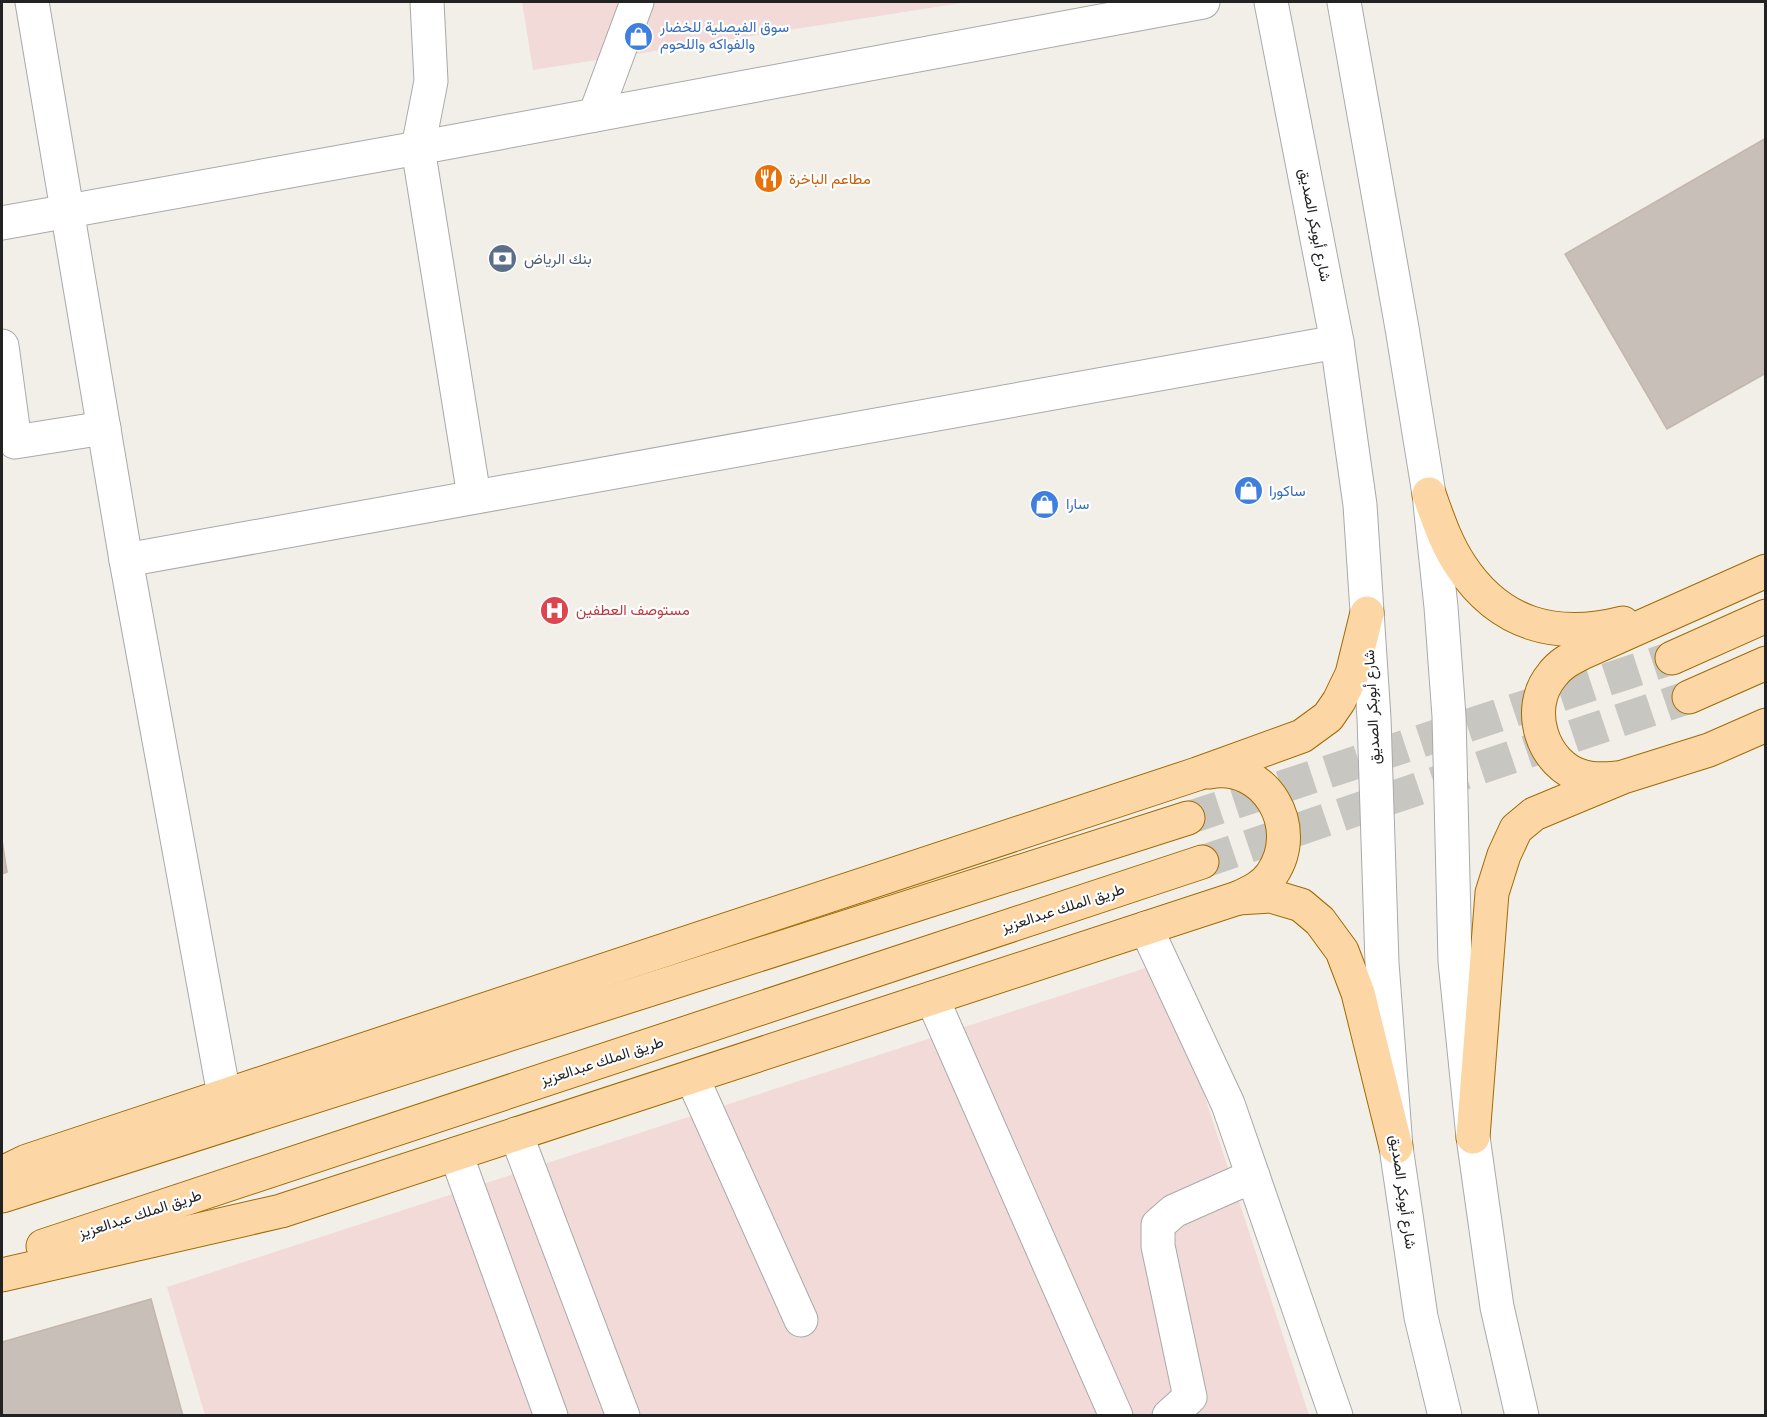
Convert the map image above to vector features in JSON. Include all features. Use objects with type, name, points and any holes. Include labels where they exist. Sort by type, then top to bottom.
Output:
[{"type":"main road","points":[[1429,494],[1445,537],[1460,565],[1479,590],[1507,613],[1532,624],[1565,631],[1606,627],[1688,606]]},
{"type":"main road","points":[[1623,777],[1602,780],[1582,777],[1564,767],[1550,753],[1541,734],[1538,714],[1541,695],[1550,677],[1564,662],[1766,571]]},
{"type":"main road","points":[[2,1173],[27,1161],[1197,774],[1302,736],[1328,717],[1340,701],[1352,674],[1366,613]]},
{"type":"main road","points":[[1672,658],[1766,616]]},
{"type":"main road","points":[[1689,697],[1766,663]]},
{"type":"main road","points":[[1473,1137],[1492,893],[1504,855],[1516,829],[1534,814],[1623,777],[1709,750],[1766,725]]},
{"type":"main road","points":[[2,1275],[281,1211],[1238,898],[1257,889],[1271,875],[1281,857],[1284,838],[1282,818],[1273,798],[1258,783],[1239,774],[1218,770],[1197,774]]},
{"type":"main road","points":[[2,1196],[1188,818]]},
{"type":"main road","name":"طريق الملك عبدالعزيز","points":[[2,1260],[1202,862]]},
{"type":"main road","points":[[1238,898],[1271,896],[1301,905],[1320,921],[1342,951],[1358,993],[1396,1147]]},
{"type":"street","points":[[32,2],[126,560],[224,1095]]},
{"type":"street","points":[[427,2],[431,81],[418,148],[474,496]]},
{"type":"street","points":[[595,115],[637,2]]},
{"type":"street","points":[[2,223],[1203,2]]},
{"type":"street","name":"شارع أبوبكر الصديق","points":[[1271,2],[1337,342],[1360,505],[1374,718],[1382,963],[1396,1147],[1421,1317],[1445,1416]]},
{"type":"street","points":[[1344,2],[1429,494],[1441,607],[1449,716],[1455,961],[1473,1137],[1497,1307],[1522,1416]]},
{"type":"street","points":[[126,560],[1337,342]]},
{"type":"street","points":[[2,346],[15,442],[104,428]]},
{"type":"street","points":[[1146,928],[1228,1104],[1336,1416]]},
{"type":"street","points":[[933,998],[1116,1416]]},
{"type":"street","points":[[692,1077],[801,1320]]},
{"type":"street","points":[[516,1134],[623,1416]]},
{"type":"street","points":[[456,1154],[552,1416]]},
{"type":"street","points":[[1169,1416],[1190,1397],[1158,1246],[1158,1226],[1174,1211],[1253,1176]]},
{"type":"shaded area","name":"سوق الفيصلية للخضار والفواكه واللحوم","points":[[522,2],[968,2],[533,70]]},
{"type":"shaded area","points":[[1161,963],[1309,1415],[205,1415],[167,1287]]},
{"type":"building","points":[[1766,138],[1766,373],[1667,429],[1565,254]]},
{"type":"building","points":[[2,840],[7,872],[2,874]]},
{"type":"building","points":[[151,1299],[183,1416],[2,1416],[2,1342]]},
{"type":"tunnel","points":[[1188,818],[1672,658]]},
{"type":"tunnel","points":[[1202,862],[1689,697]]},
{"type":"place","name":"سوق الفيصلية للخضار والفواكه واللحوم","points":[[639,36]]},
{"type":"place","name":"مطاعم الباخرة","points":[[768,179]]},
{"type":"place","name":"بنك الرياض","points":[[503,259]]},
{"type":"place","name":"ساكورا","points":[[1248,491]]},
{"type":"place","name":"سارا","points":[[1045,504]]},
{"type":"place","name":"مستوصف العطفين","points":[[555,610]]}]
